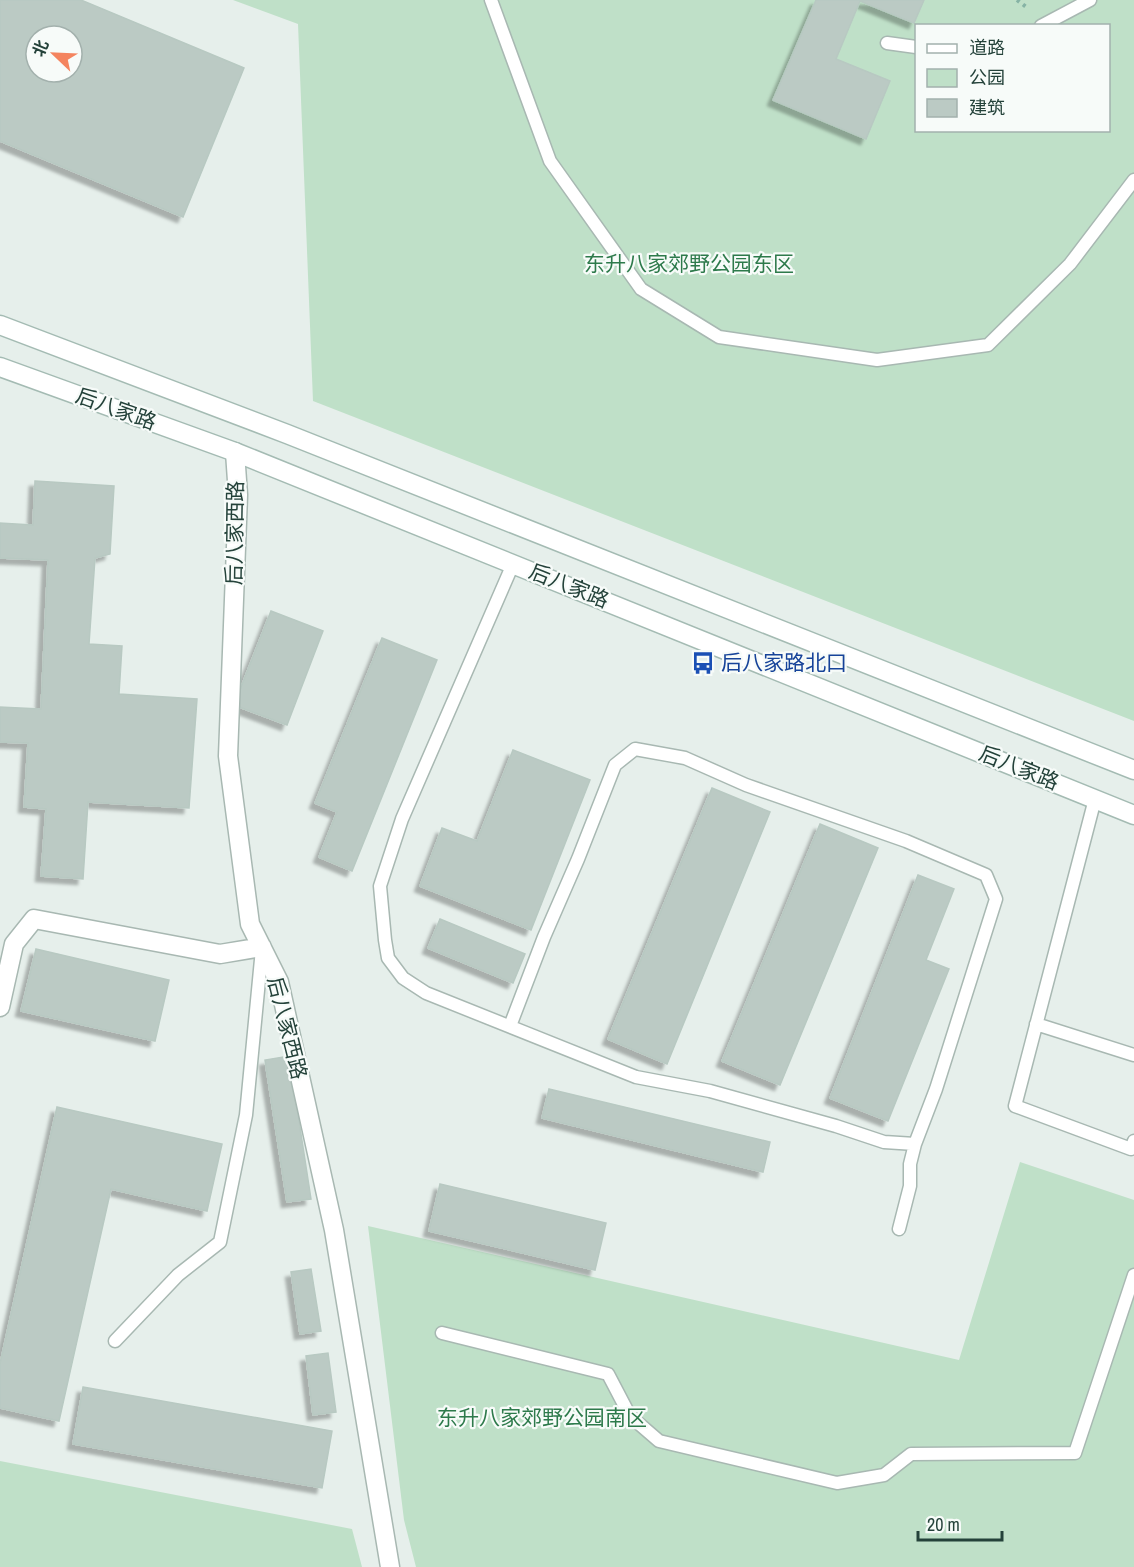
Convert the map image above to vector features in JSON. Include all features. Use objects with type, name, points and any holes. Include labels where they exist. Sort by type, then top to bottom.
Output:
[{"type":"main road","name":"后八家路","points":[[0,325],[287,434],[1134,770]]},
{"type":"main road","name":"后八家路","points":[[0,367],[235,452],[1134,815]]},
{"type":"main road","name":"后八家西路","points":[[235,452],[238,495],[228,756],[250,924],[279,982],[334,1230],[390,1567]]},
{"type":"main road","points":[[0,1007],[14,944],[34,919],[220,954],[262,947]]},
{"type":"lane","points":[[491,0],[550,161],[641,289],[718,337],[878,360],[988,345],[1070,264],[1134,180]]},
{"type":"lane","points":[[1045,24],[1090,0]]},
{"type":"lane","points":[[887,44],[915,47]]},
{"type":"lane","points":[[513,564],[402,819],[380,886],[388,958],[403,978],[426,993],[636,1077],[710,1091],[884,1142],[915,1144]]},
{"type":"lane","points":[[510,1026],[615,765],[635,749],[686,758],[746,785],[906,841],[986,875],[996,899],[936,1089],[909,1164],[910,1186],[899,1229]]},
{"type":"lane","points":[[1095,799],[1015,1106],[1131,1149],[1134,1141]]},
{"type":"lane","points":[[115,1341],[178,1275],[220,1242],[246,1115],[262,947]]},
{"type":"lane","points":[[1036,1024],[1134,1054]]},
{"type":"lane","points":[[442,1333],[608,1374],[630,1416],[660,1441],[837,1483],[884,1474],[911,1454],[1075,1452],[1134,1275]]},
{"type":"green space","name":"东升八家郊野公园东区","points":[[233,0],[1134,0],[1134,721],[313,401],[298,24]]},
{"type":"green space","name":"东升八家郊野公园南区","points":[[1020,1162],[1134,1200],[1134,1567],[416,1567],[404,1520],[368,1226],[959,1360]]},
{"type":"green space","points":[[0,1461],[352,1529],[362,1567],[0,1567]]},
{"type":"building","points":[[0,0],[81,0],[244,68],[183,217],[0,141]]},
{"type":"building","points":[[816,0],[924,0],[914,23],[860,1],[836,59],[890,81],[866,139],[773,100]]},
{"type":"building","points":[[35,481],[114,486],[110,554],[95,558],[89,644],[122,646],[119,694],[197,699],[189,808],[88,802],[83,879],[41,876],[46,809],[24,807],[28,743],[0,742],[0,707],[41,709],[48,560],[0,558],[0,523],[33,525]]},
{"type":"building","points":[[271,611],[323,631],[287,725],[234,705]]},
{"type":"building","points":[[382,638],[437,660],[352,871],[319,857],[337,812],[315,803]]},
{"type":"building","points":[[513,750],[590,780],[531,930],[420,886],[442,828],[477,841]]},
{"type":"building","points":[[712,788],[770,812],[667,1064],[608,1039]]},
{"type":"building","points":[[820,824],[878,848],[780,1085],[722,1061]]},
{"type":"building","points":[[918,875],[954,889],[926,960],[949,969],[888,1121],[830,1098]]},
{"type":"building","points":[[440,919],[525,954],[513,983],[428,948]]},
{"type":"building","points":[[36,949],[169,980],[155,1041],[21,1011]]},
{"type":"building","points":[[289,1056],[311,1199],[287,1202],[265,1060]]},
{"type":"building","points":[[549,1089],[770,1142],[763,1172],[542,1118]]},
{"type":"building","points":[[57,1107],[222,1144],[207,1211],[111,1189],[59,1421],[0,1408],[0,1364]]},
{"type":"building","points":[[440,1184],[606,1223],[595,1270],[429,1231]]},
{"type":"building","points":[[311,1269],[321,1331],[300,1334],[291,1272]]},
{"type":"building","points":[[328,1353],[336,1412],[313,1415],[306,1356]]},
{"type":"building","points":[[83,1387],[332,1431],[322,1488],[73,1444]]},
{"type":"place","name":"后八家路北口","points":[[703,663]]}]
